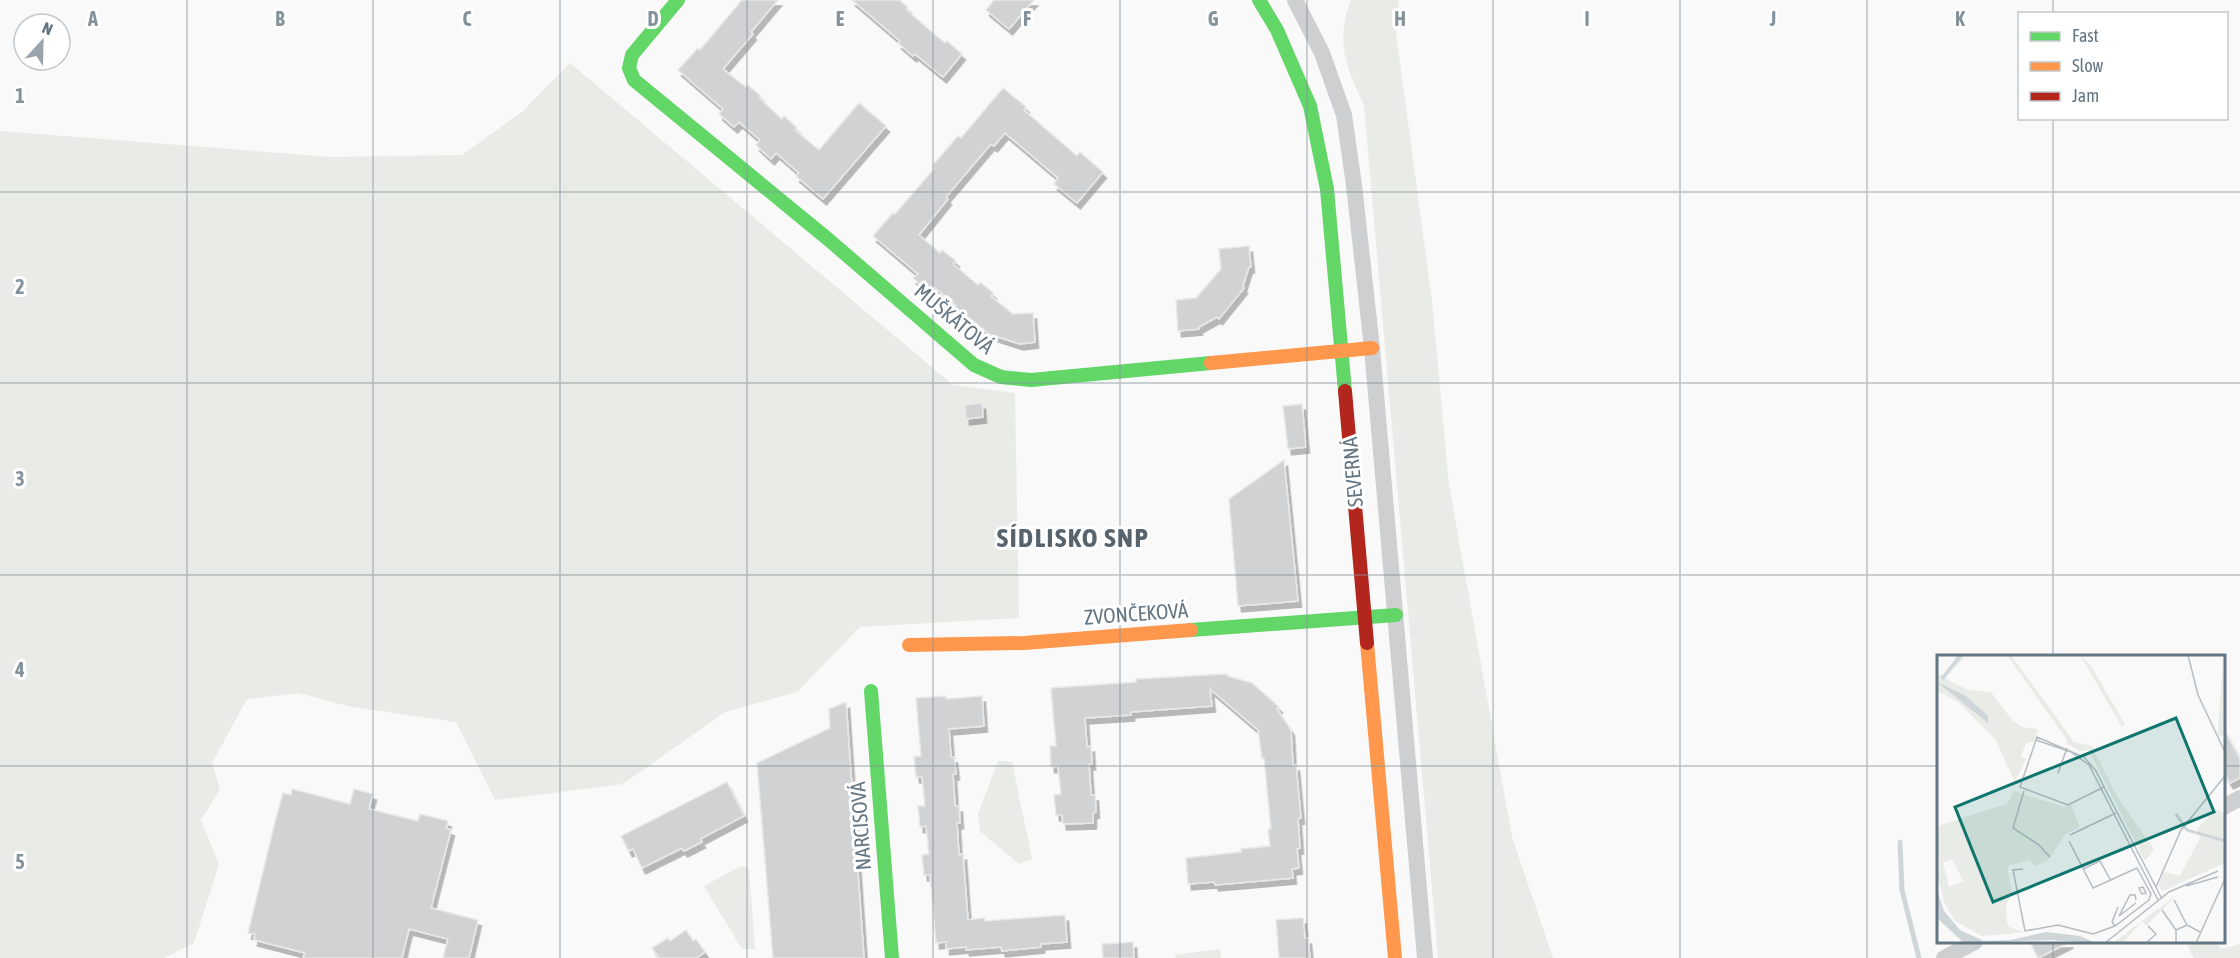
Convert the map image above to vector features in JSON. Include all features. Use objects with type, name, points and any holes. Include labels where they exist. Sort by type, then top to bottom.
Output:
[{"type":"street","name":"MUŠKÁTOVÁ","points":[[678,0],[632,55],[629,69],[634,81],[829,240],[974,365],[991,375],[1008,380],[1031,380],[1372,348]]},
{"type":"street","name":"SEVERNÁ","points":[[1258,0],[1277,30],[1310,106],[1327,189],[1395,958]]},
{"type":"street","name":"SEVERNÁ","points":[[1295,0],[1322,53],[1344,115],[1372,348],[1425,958]]},
{"type":"street","name":"ZVONČEKOVÁ","points":[[909,645],[1023,643],[1396,615]]},
{"type":"street","name":"NARCISOVÁ","points":[[871,691],[892,958]]},
{"type":"street","points":[[2225,806],[2240,798]]},
{"type":"street","points":[[1944,958],[1973,943]]},
{"type":"shaded area","points":[[1351,0],[1399,0],[1395,25],[1432,301],[1449,485],[1512,837],[1553,958],[1438,958],[1364,105],[1352,79],[1343,41],[1346,14]]},
{"type":"shaded area","points":[[570,63],[953,385],[1015,393],[1019,618],[860,627],[797,692],[725,712],[623,784],[495,800],[456,722],[352,707],[298,693],[247,699],[212,763],[220,789],[201,820],[219,864],[194,943],[164,958],[0,958],[0,131],[331,157],[462,155],[523,111]]},
{"type":"shaded area","points":[[998,761],[1012,762],[1032,859],[1019,864],[980,831],[978,814]]},
{"type":"shaded area","points":[[741,866],[749,868],[755,949],[742,949],[704,886]]},
{"type":"shaded area","points":[[2217,943],[2221,949],[2240,944],[2240,958],[2194,958],[2187,945]]},
{"type":"shaded area","points":[[1220,949],[1221,958],[1176,958],[1175,955]]},
{"type":"building","points":[[742,0],[778,0],[723,69],[761,96],[759,98],[782,119],[784,116],[797,128],[795,130],[819,150],[859,103],[886,126],[823,199],[796,176],[799,173],[776,153],[771,159],[756,145],[760,140],[739,122],[734,127],[719,114],[723,109],[678,70],[698,48],[700,50]]},
{"type":"building","points":[[852,0],[899,0],[926,27],[962,54],[943,77],[915,54],[913,56],[898,43],[900,41]]},
{"type":"building","points":[[994,0],[1034,0],[1009,29],[986,10]]},
{"type":"building","points":[[1003,88],[1026,107],[1024,110],[1077,156],[1080,152],[1103,172],[1077,203],[1054,184],[1058,178],[1005,133],[994,146],[991,144],[946,197],[948,199],[919,235],[940,253],[942,250],[956,261],[953,264],[978,285],[980,282],[993,293],[991,296],[1013,314],[1033,313],[1035,342],[1020,344],[989,334],[971,319],[967,324],[951,311],[956,305],[934,287],[929,292],[913,278],[918,274],[873,236],[934,169],[932,166],[958,136],[961,138]]},
{"type":"building","points":[[1249,246],[1251,267],[1249,267],[1244,288],[1219,319],[1217,317],[1199,329],[1178,331],[1176,300],[1196,298],[1221,269],[1219,249]]},
{"type":"building","points":[[982,403],[983,417],[966,419],[965,405]]},
{"type":"building","points":[[1302,404],[1306,447],[1288,449],[1283,406]]},
{"type":"building","points":[[1284,460],[1298,601],[1238,606],[1229,499]]},
{"type":"building","points":[[1227,674],[1227,676],[1252,683],[1279,707],[1277,709],[1291,730],[1293,766],[1296,765],[1301,818],[1298,819],[1299,868],[1292,869],[1293,878],[1215,885],[1214,882],[1188,884],[1186,858],[1241,852],[1241,849],[1270,846],[1268,829],[1271,829],[1264,758],[1262,758],[1258,730],[1210,689],[1212,706],[1085,718],[1087,747],[1091,746],[1092,764],[1089,764],[1091,795],[1095,795],[1096,812],[1093,813],[1093,823],[1063,824],[1062,815],[1056,815],[1054,795],[1061,794],[1058,766],[1051,767],[1050,746],[1056,746],[1051,688],[1136,682],[1136,679]]},
{"type":"building","points":[[946,696],[946,699],[982,696],[984,726],[949,729],[951,757],[954,757],[956,774],[953,774],[955,806],[959,806],[960,823],[957,823],[959,855],[963,854],[968,920],[984,918],[985,921],[1065,915],[1067,942],[1002,951],[1001,947],[946,949],[946,942],[936,943],[930,875],[924,875],[922,855],[929,854],[926,826],[920,827],[918,806],[925,806],[922,777],[916,777],[914,757],[921,756],[916,698]]},
{"type":"building","points":[[846,702],[864,958],[773,958],[757,763],[830,728],[829,709]]},
{"type":"building","points":[[2225,732],[2240,759],[2240,778],[2230,783],[2225,775]]},
{"type":"building","points":[[727,782],[744,816],[700,839],[702,842],[684,851],[682,848],[642,868],[633,849],[629,851],[621,836]]},
{"type":"building","points":[[292,789],[350,804],[354,789],[373,794],[369,809],[418,821],[420,814],[448,821],[446,828],[451,830],[431,908],[478,920],[469,958],[443,958],[448,939],[409,929],[402,958],[303,958],[305,953],[254,940],[255,934],[248,933],[276,818],[283,793],[291,795]]},
{"type":"building","points":[[1303,918],[1310,958],[1279,958],[1276,920]]},
{"type":"building","points":[[686,930],[693,941],[696,939],[705,952],[696,958],[659,958],[652,948],[668,938],[670,941]]},
{"type":"building","points":[[1133,942],[1134,958],[1103,958],[1102,944]]},
{"type":"building","points":[[2030,943],[2068,943],[2038,958]]},
{"type":"waterway","points":[[1900,842],[1902,890],[1919,958]]},
{"type":"traffic: fast","points":[[678,0],[632,55],[629,68],[634,80],[829,240],[974,365],[1001,377],[1031,380],[1211,363]]},
{"type":"traffic: fast","points":[[1259,0],[1277,30],[1310,106],[1327,189],[1345,391]]},
{"type":"traffic: fast","points":[[1191,630],[1396,615]]},
{"type":"traffic: fast","points":[[871,691],[892,958]]},
{"type":"traffic: slow","points":[[1211,363],[1372,348]]},
{"type":"traffic: slow","points":[[909,645],[1024,643],[1191,630]]},
{"type":"traffic: slow","points":[[1367,643],[1395,958]]},
{"type":"traffic: jam","points":[[1345,391],[1367,643]]},
{"type":"district","name":"SÍDLISKO SNP","points":[[1073,538]]}]
